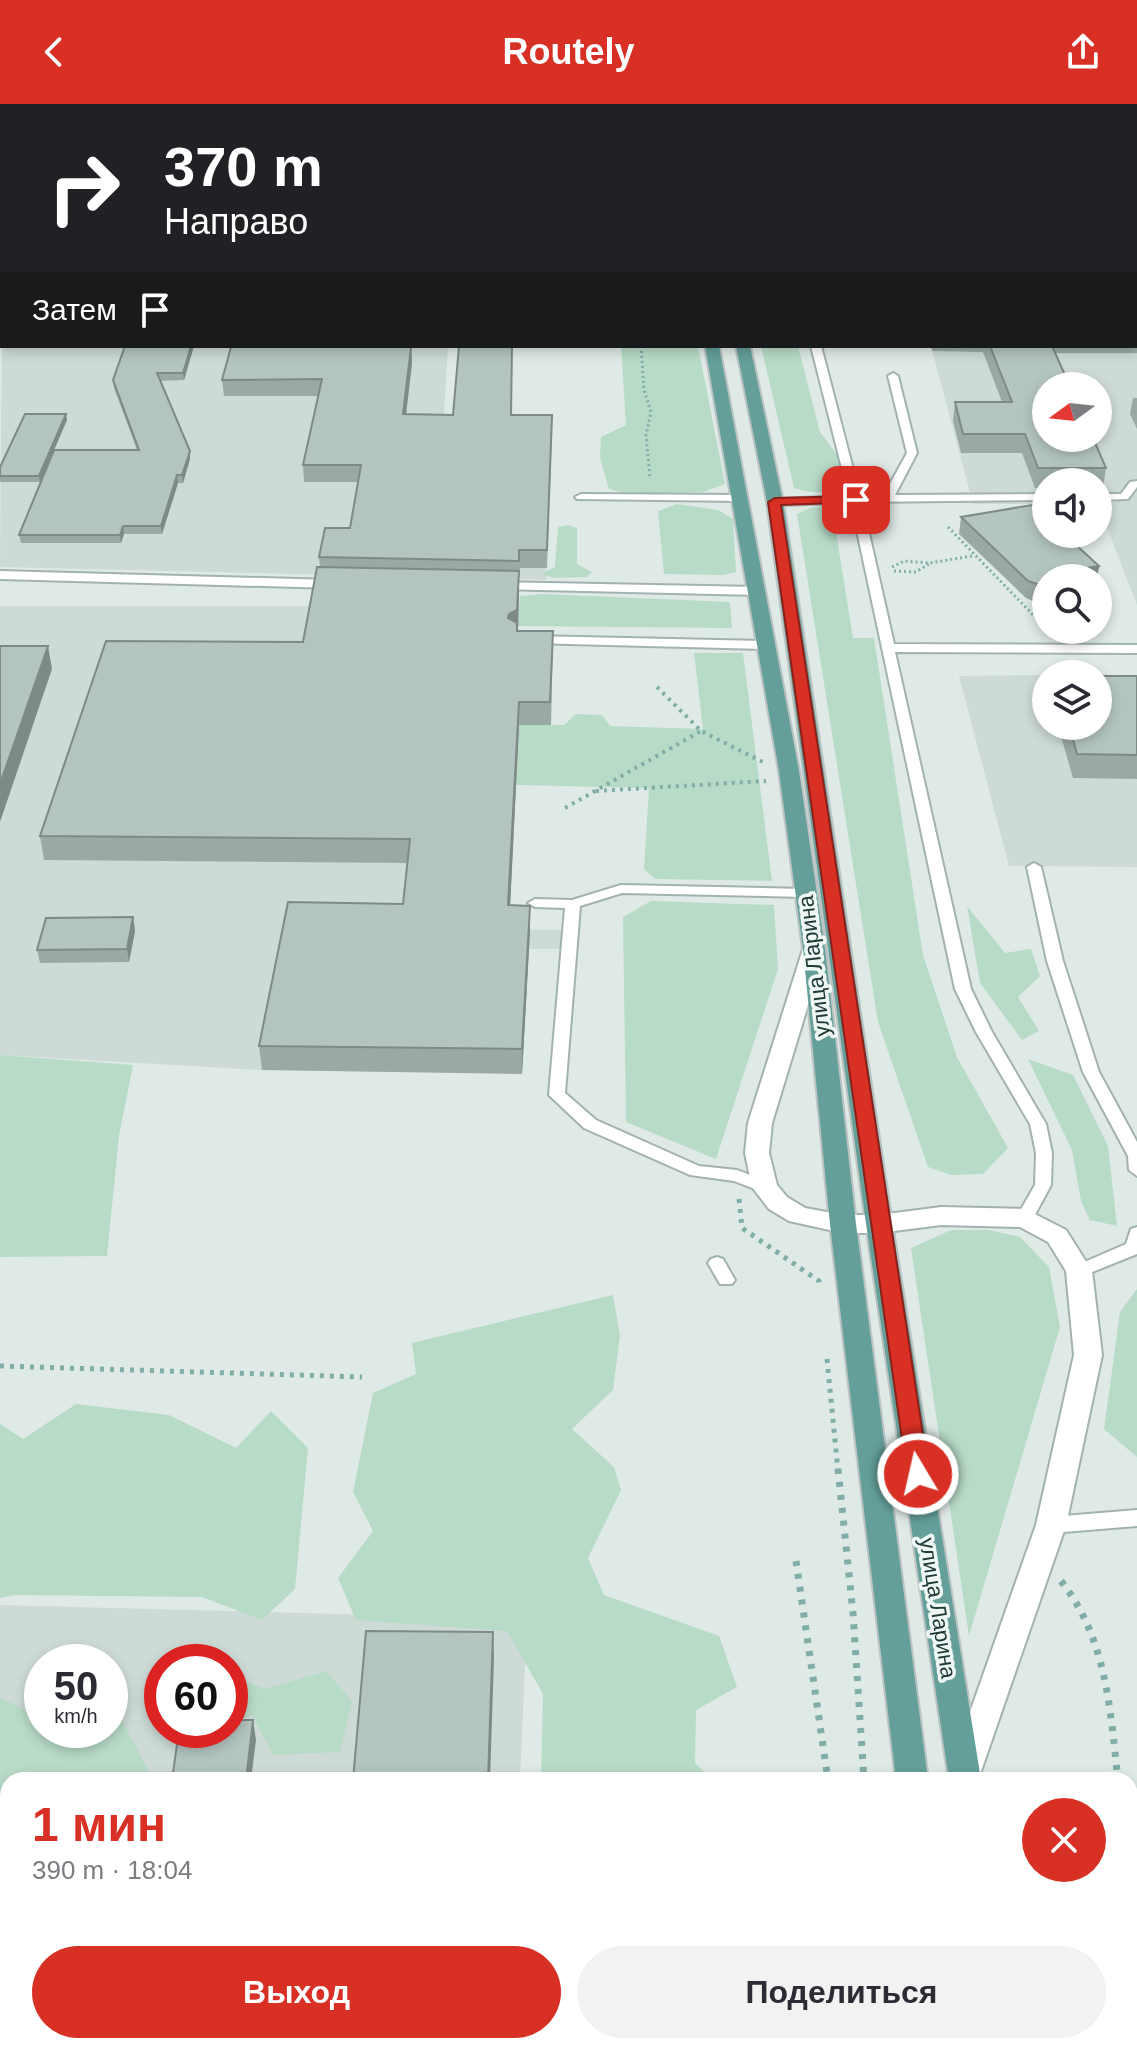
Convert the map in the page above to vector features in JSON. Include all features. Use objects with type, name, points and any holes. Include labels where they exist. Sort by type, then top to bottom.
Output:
[{"type":"main road","name":"улица Ларина","points":[[712,348],[758,591],[814,949],[843,1224],[911,1772]]},
{"type":"main road","name":"улица Ларина","points":[[743,348],[775,502],[850,1004],[879,1224],[964,1772]]},
{"type":"street","points":[[814,949],[760,1123],[757,1153],[765,1187],[778,1203],[798,1215],[843,1224],[879,1224],[941,1216],[1025,1218],[1057,1236],[1079,1271],[1088,1355],[1051,1525],[967,1772]]},
{"type":"lane","points":[[817,348],[856,500],[963,989],[984,1032],[1038,1124],[1044,1153],[1043,1185],[1025,1218]]},
{"type":"lane","points":[[888,498],[912,453],[893,376]]},
{"type":"lane","points":[[1112,497],[1124,497],[1134,484]]},
{"type":"lane","points":[[581,497],[741,498]]},
{"type":"lane","points":[[775,502],[1032,497]]},
{"type":"lane","points":[[0,575],[344,584]]},
{"type":"lane","points":[[479,586],[758,591]]},
{"type":"lane","points":[[517,639],[767,645]]},
{"type":"lane","points":[[889,648],[1137,649]]},
{"type":"lane","points":[[1034,867],[1055,961],[1091,1072],[1137,1160]]},
{"type":"lane","points":[[535,903],[573,904],[621,889],[806,893]]},
{"type":"lane","points":[[573,904],[557,1095],[590,1124],[696,1171],[737,1176],[765,1187]]},
{"type":"lane","points":[[1079,1271],[1134,1248],[1137,1233]]},
{"type":"lane","points":[[717,1263],[726,1280]]},
{"type":"lane","points":[[1051,1525],[1137,1518]]},
{"type":"path","points":[[641,348],[644,390],[651,412],[646,435],[651,498]]},
{"type":"path","points":[[948,527],[1032,614]]},
{"type":"path","points":[[888,575],[890,569],[904,561],[930,563],[973,556]]},
{"type":"path","points":[[884,561],[890,569],[916,572],[930,563]]},
{"type":"path","points":[[657,687],[701,731],[765,762]]},
{"type":"path","points":[[565,808],[701,731]]},
{"type":"path","points":[[596,791],[767,781]]},
{"type":"path","points":[[737,1176],[742,1228],[819,1281],[820,1297]]},
{"type":"path","points":[[825,1344],[853,1613],[863,1772]]},
{"type":"path","points":[[0,1366],[362,1377]]},
{"type":"path","points":[[1039,1559],[1073,1593],[1089,1624],[1105,1678],[1117,1772]]},
{"type":"path","points":[[796,1561],[827,1772]]},
{"type":"shaded area","points":[[2,348],[448,348],[444,415],[553,416],[546,580],[0,567]]},
{"type":"shaded area","points":[[932,348],[1137,348],[1137,605],[1112,540],[1112,468],[1032,468],[1032,504],[973,504]]},
{"type":"shaded area","points":[[0,606],[518,606],[517,653],[553,653],[551,725],[520,725],[507,929],[563,930],[562,949],[529,949],[522,1074],[262,1070],[0,1055]]},
{"type":"shaded area","points":[[1032,675],[1032,740],[1112,740],[1112,675],[1137,675],[1137,867],[1009,866],[959,676]]},
{"type":"shaded area","points":[[0,1605],[527,1619],[520,1772],[0,1772]]},
{"type":"green space","points":[[621,348],[698,348],[725,484],[703,492],[658,493],[638,497],[609,489],[600,458],[601,437],[626,425]]},
{"type":"green space","points":[[761,348],[799,348],[820,432],[838,456],[844,487],[819,492],[794,488]]},
{"type":"green space","points":[[677,504],[718,510],[733,519],[736,572],[724,575],[664,574],[658,511]]},
{"type":"green space","points":[[812,507],[832,507],[853,638],[874,638],[923,955],[957,1057],[1008,1148],[983,1174],[951,1175],[928,1167],[878,1022],[797,514]]},
{"type":"green space","points":[[568,525],[577,528],[577,564],[592,572],[587,577],[554,578],[541,574],[555,567],[558,527]]},
{"type":"green space","points":[[542,594],[730,602],[732,628],[518,626],[520,596]]},
{"type":"green space","points":[[694,653],[743,653],[772,881],[655,879],[644,869],[649,788],[516,785],[519,725],[564,725],[576,714],[602,715],[610,726],[703,729]]},
{"type":"green space","points":[[651,901],[774,905],[778,969],[716,1159],[626,1122],[623,917]]},
{"type":"green space","points":[[967,906],[1005,953],[1031,949],[1040,976],[1018,997],[1039,1031],[1022,1040],[980,983]]},
{"type":"green space","points":[[0,1055],[133,1065],[119,1136],[107,1256],[0,1257]]},
{"type":"green space","points":[[1028,1059],[1073,1075],[1108,1146],[1117,1226],[1090,1220],[1081,1201],[1072,1150]]},
{"type":"green space","points":[[951,1230],[989,1230],[1020,1237],[1049,1267],[1060,1327],[969,1636],[911,1248]]},
{"type":"green space","points":[[1137,1289],[1137,1457],[1104,1429],[1120,1312]]},
{"type":"green space","points":[[613,1295],[620,1336],[613,1390],[572,1429],[614,1467],[621,1490],[588,1558],[604,1595],[719,1636],[737,1687],[696,1710],[695,1763],[704,1772],[541,1772],[543,1694],[507,1631],[356,1620],[338,1578],[373,1531],[353,1492],[373,1393],[416,1374],[412,1343]]},
{"type":"green space","points":[[76,1404],[169,1415],[236,1448],[271,1411],[308,1448],[295,1589],[262,1620],[202,1597],[15,1595],[0,1598],[0,1424],[23,1439]]},
{"type":"green space","points":[[326,1671],[352,1701],[340,1752],[273,1755],[252,1715],[248,1717],[248,1682],[265,1689]]},
{"type":"green space","points":[[0,1697],[24,1710],[24,1748],[128,1748],[128,1731],[148,1772],[0,1772]]},
{"type":"building","points":[[124,348],[190,348],[183,373],[157,373],[190,451],[182,475],[177,475],[161,526],[123,526],[120,535],[19,535],[54,450],[139,450],[113,380]]},
{"type":"building","points":[[231,348],[411,348],[403,414],[453,415],[459,348],[512,348],[511,415],[552,415],[547,550],[519,550],[519,561],[319,557],[325,528],[350,528],[361,465],[303,465],[322,379],[222,380]]},
{"type":"building","points":[[991,348],[1053,348],[1064,372],[1032,372],[1032,452],[1099,452],[1106,468],[1038,468],[1025,434],[963,434],[955,402],[1012,402]]},
{"type":"building","points":[[25,414],[66,414],[39,476],[0,476],[0,467]]},
{"type":"building","points":[[1032,505],[1032,548],[1079,548],[1097,564],[1032,564],[1032,582],[1028,581],[961,517]]},
{"type":"building","points":[[317,567],[519,571],[517,610],[508,618],[517,623],[517,631],[553,631],[550,702],[519,702],[508,905],[530,906],[522,1049],[259,1046],[288,902],[403,904],[410,839],[40,836],[106,641],[303,642]]},
{"type":"building","points":[[0,646],[48,646],[0,784]]},
{"type":"building","points":[[1112,676],[1137,676],[1137,755],[1077,754],[1073,740],[1112,740]]},
{"type":"building","points":[[133,917],[127,949],[37,950],[46,918]]},
{"type":"building","points":[[366,1631],[493,1632],[488,1772],[354,1772]]},
{"type":"building","points":[[248,1720],[253,1720],[247,1772],[173,1772],[176,1748],[248,1748]]},
{"type":"route","points":[[856,500],[775,502],[918,1474]]}]
